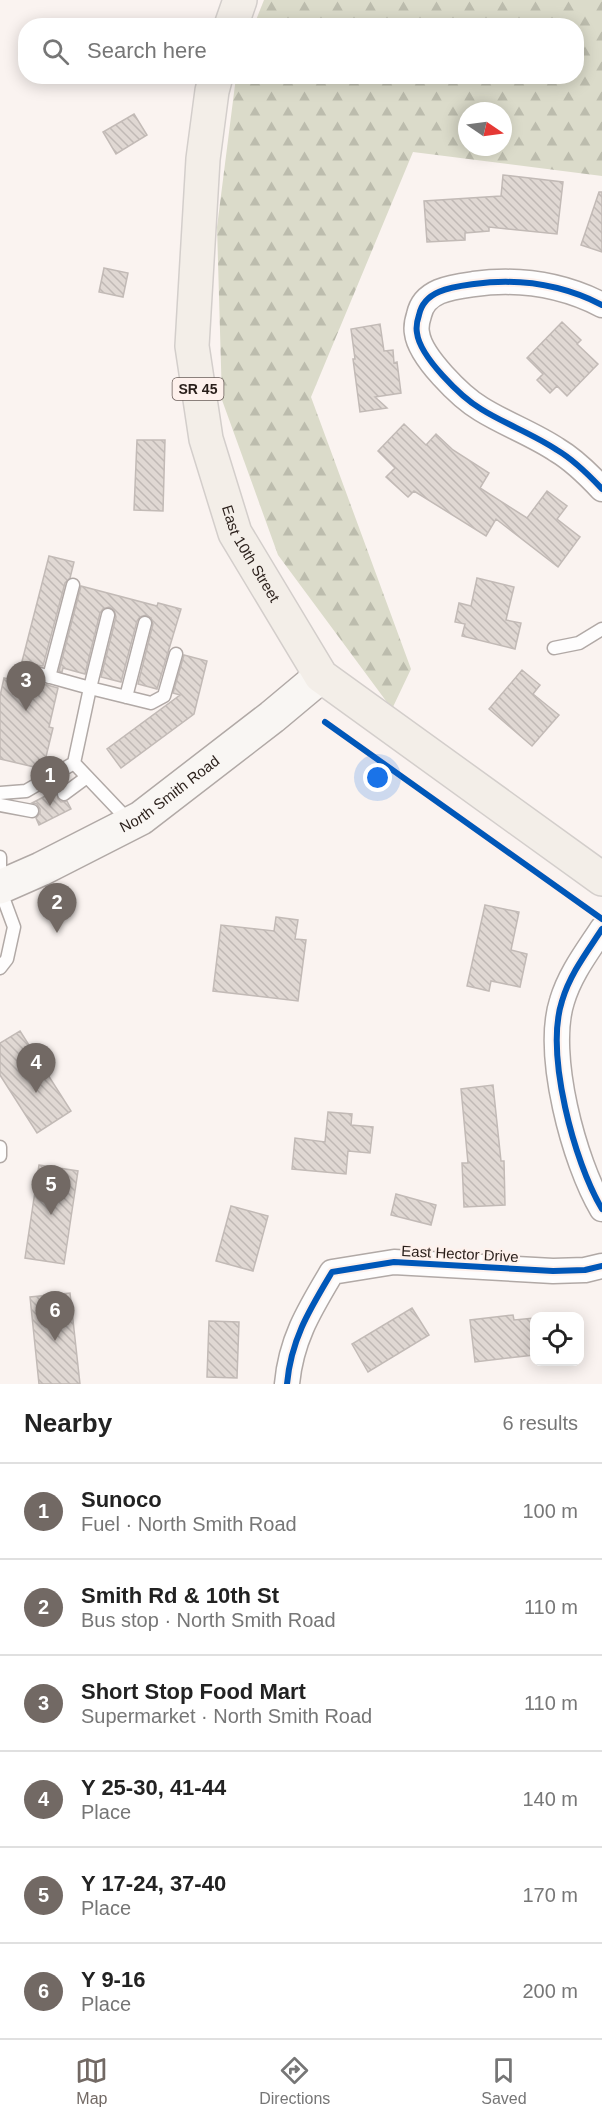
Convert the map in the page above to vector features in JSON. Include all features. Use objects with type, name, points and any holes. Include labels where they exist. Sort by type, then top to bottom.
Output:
[{"type":"main road","points":[[234,18],[240,0]]},
{"type":"main road","name":"East 10th Street","points":[[214,84],[203,159],[192,346],[206,439],[235,533],[321,676],[602,879]]},
{"type":"main road","name":"North Smith Road","points":[[0,888],[131,823],[272,717],[321,676]]},
{"type":"street","points":[[602,305],[586,297],[539,283],[518,281],[470,284],[434,293],[425,301],[420,310],[416,332],[425,351],[442,374],[478,408],[559,450],[602,489]]},
{"type":"street","points":[[602,929],[567,986],[557,1021],[556,1045],[571,1130],[602,1209]]},
{"type":"street","name":"East Hector Drive","points":[[287,1384],[297,1336],[303,1321],[332,1272],[394,1262],[552,1271],[585,1270],[602,1266]]},
{"type":"lane","points":[[49,677],[73,585]]},
{"type":"lane","points":[[0,793],[26,791],[74,763],[108,615]]},
{"type":"lane","points":[[126,697],[145,623]]},
{"type":"lane","points":[[554,648],[579,642],[602,629]]},
{"type":"lane","points":[[36,673],[152,703],[164,696],[176,654]]},
{"type":"lane","points":[[74,763],[131,823]]},
{"type":"lane","points":[[64,794],[87,777]]},
{"type":"lane","points":[[0,806],[32,811]]},
{"type":"lane","points":[[0,858],[0,873]]},
{"type":"lane","points":[[0,888],[14,927],[7,959],[0,968]]},
{"type":"lane","points":[[0,1147],[0,1156]]},
{"type":"green space","points":[[264,0],[602,0],[602,176],[413,152],[311,397],[411,669],[392,709],[278,555],[222,400],[217,227],[235,84],[584,84],[584,18],[257,18]]},
{"type":"building","points":[[134,114],[147,135],[116,154],[103,132]]},
{"type":"building","points":[[503,175],[563,182],[557,234],[489,227],[489,231],[465,233],[465,240],[427,242],[424,201],[501,196]]},
{"type":"building","points":[[599,192],[602,192],[602,252],[581,245]]},
{"type":"building","points":[[104,268],[128,273],[123,297],[99,292]]},
{"type":"building","points":[[562,322],[581,340],[577,344],[598,364],[567,396],[557,386],[550,393],[537,380],[543,374],[527,358]]},
{"type":"building","points":[[380,324],[384,351],[393,350],[394,363],[397,362],[401,393],[375,397],[387,408],[360,412],[351,329]]},
{"type":"building","points":[[404,424],[426,445],[436,434],[453,450],[489,473],[480,488],[527,518],[547,491],[567,506],[557,519],[580,537],[558,567],[496,519],[486,536],[414,491],[408,497],[386,477],[395,468],[378,451]]},
{"type":"building","points":[[137,440],[165,440],[163,511],[134,510]]},
{"type":"building","points":[[49,556],[74,562],[70,578],[65,583],[43,666],[33,665],[28,671],[33,681],[58,688],[49,727],[53,728],[43,769],[0,759],[0,696],[4,678],[17,681]]},
{"type":"building","points":[[477,578],[514,587],[506,620],[521,623],[515,649],[462,636],[465,624],[455,622],[459,603],[471,606]]},
{"type":"building","points":[[81,586],[157,606],[158,603],[181,609],[157,689],[138,684],[153,624],[151,618],[146,615],[137,621],[121,682],[101,677],[116,617],[114,610],[109,607],[100,613],[85,674],[63,668],[62,672],[59,671]]},
{"type":"building","points":[[184,655],[207,661],[194,714],[121,768],[107,749],[180,695],[173,693]]},
{"type":"building","points":[[522,670],[540,685],[533,694],[559,715],[532,746],[489,709]]},
{"type":"building","points":[[57,790],[58,799],[61,802],[67,801],[71,809],[39,825],[36,818],[40,809],[37,804],[32,803]]},
{"type":"building","points":[[485,905],[519,912],[511,950],[527,954],[520,987],[491,981],[489,991],[467,986]]},
{"type":"building","points":[[276,917],[298,920],[295,939],[306,940],[298,1001],[213,991],[221,925],[274,931]]},
{"type":"building","points":[[20,1031],[71,1111],[37,1133],[0,1075],[0,1043]]},
{"type":"building","points":[[493,1085],[501,1161],[504,1161],[505,1205],[464,1207],[462,1163],[468,1163],[461,1089]]},
{"type":"building","points":[[328,1112],[352,1114],[351,1125],[373,1127],[370,1153],[348,1151],[346,1174],[292,1169],[295,1138],[325,1142]]},
{"type":"building","points":[[39,1165],[78,1171],[64,1264],[25,1258]]},
{"type":"building","points":[[396,1194],[436,1205],[431,1225],[391,1215]]},
{"type":"building","points":[[231,1206],[268,1216],[253,1271],[216,1261]]},
{"type":"building","points":[[70,1293],[80,1384],[39,1384],[30,1297]]},
{"type":"building","points":[[412,1308],[429,1335],[368,1372],[352,1344]]},
{"type":"building","points":[[513,1315],[514,1320],[530,1318],[530,1355],[475,1362],[470,1320]]},
{"type":"building","points":[[209,1321],[239,1322],[237,1378],[207,1377]]},
{"type":"cycle path","points":[[602,305],[571,292],[540,284],[523,282],[474,284],[440,291],[433,295],[422,307],[417,329],[425,353],[443,376],[463,395],[490,414],[563,454],[602,489]]},
{"type":"cycle path","points":[[325,722],[602,919]]},
{"type":"cycle path","points":[[602,929],[579,964],[565,991],[558,1023],[557,1049],[565,1107],[573,1137],[592,1189],[602,1209]]},
{"type":"cycle path","points":[[287,1384],[297,1339],[309,1312],[332,1272],[394,1262],[553,1271],[585,1270],[602,1266]]},
{"type":"place","name":"Short Stop Food Mart","points":[[26,711]]},
{"type":"place","name":"Sunoco","points":[[50,806]]},
{"type":"place","name":"Smith Rd & 10th St","points":[[57,933]]},
{"type":"place","name":"Y 25-30, 41-44","points":[[36,1093]]},
{"type":"place","name":"Y 17-24, 37-40","points":[[51,1215]]},
{"type":"place","name":"Y 9-16","points":[[55,1341]]}]
